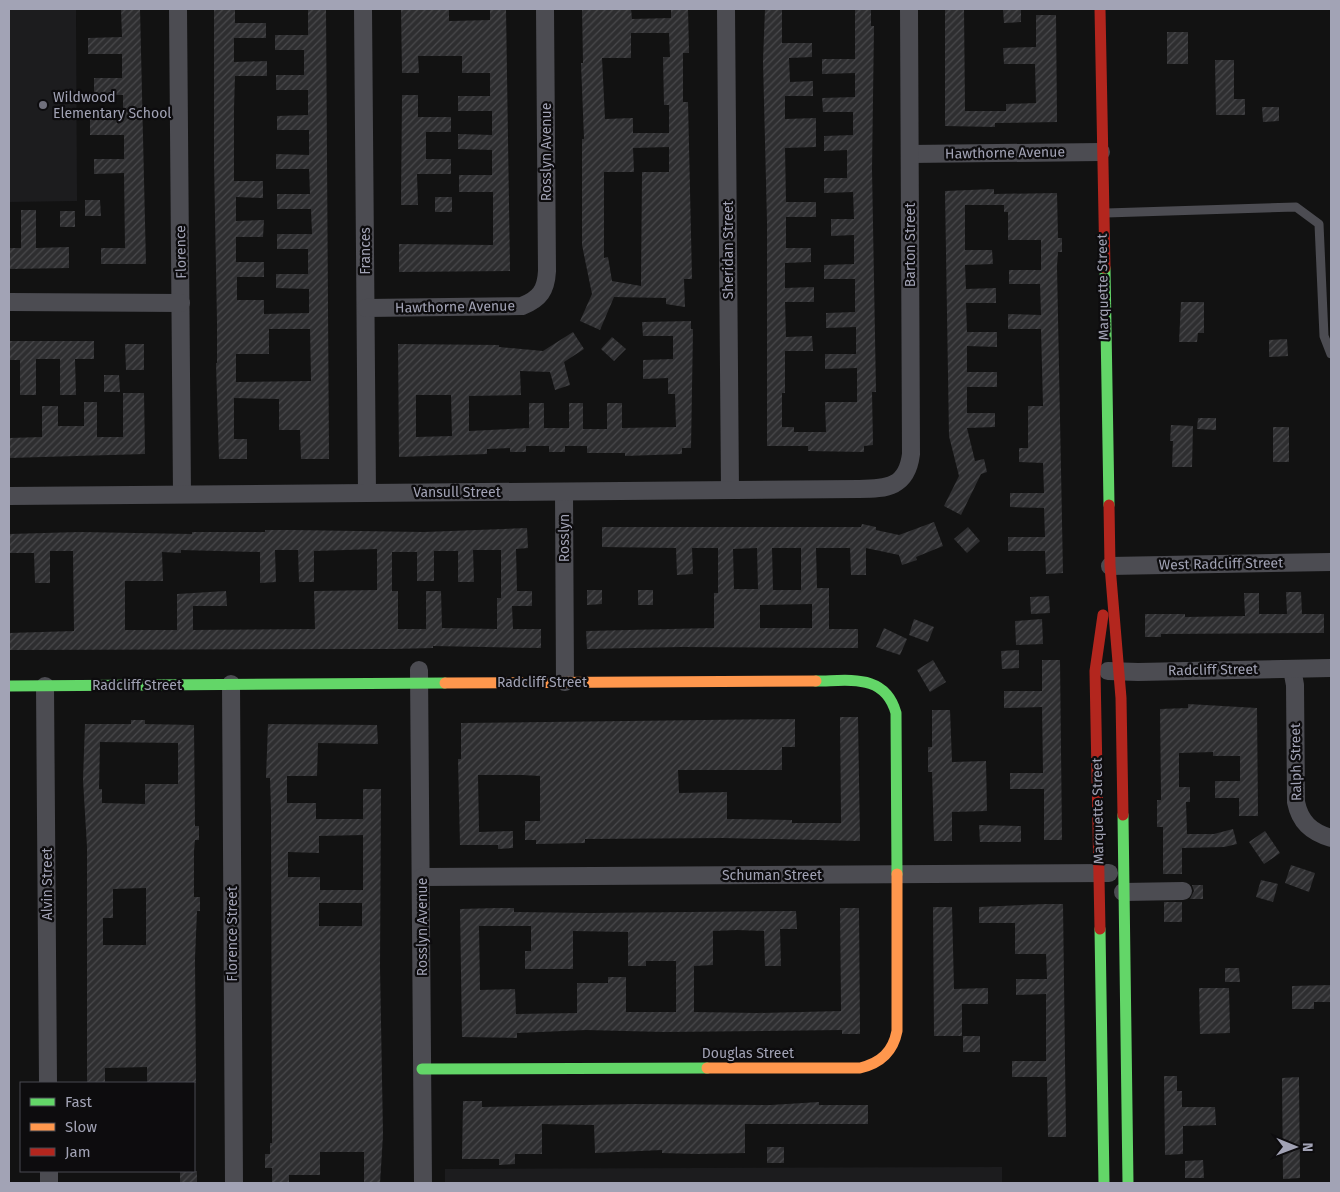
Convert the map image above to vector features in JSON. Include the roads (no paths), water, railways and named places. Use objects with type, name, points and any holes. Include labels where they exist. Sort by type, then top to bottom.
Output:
[{"type":"street","name":"Florence","points":[[178,9],[182,494]]},
{"type":"street","name":"Frances","points":[[363,9],[367,493]]},
{"type":"street","name":"Rosslyn Avenue","points":[[542,294],[547,271],[545,9]]},
{"type":"street","name":"Sheridan Street","points":[[726,9],[730,490]]},
{"type":"street","name":"Barton Street","points":[[902,479],[910,462],[909,9]]},
{"type":"street","name":"Marquette Street","points":[[1100,9],[1102,213],[1110,566],[1117,670],[1121,698],[1128,1183]]},
{"type":"street","name":"Hawthorne Avenue","points":[[910,154],[1101,152]]},
{"type":"street","name":"Hawthorne Avenue","points":[[366,308],[522,306],[542,294]]},
{"type":"street","points":[[9,302],[181,303]]},
{"type":"street","name":"Vansull Street","points":[[9,496],[882,489],[892,486],[902,479]]},
{"type":"street","name":"Rosslyn","points":[[564,492],[565,682]]},
{"type":"street","name":"West Radcliff Street","points":[[1110,566],[1331,562]]},
{"type":"street","name":"Marquette Street","points":[[1104,1183],[1095,671],[1110,566]]},
{"type":"street","name":"Radcliff Street","points":[[1095,671],[1117,670],[1138,672],[1331,668]]},
{"type":"street","name":"Ralph Street","points":[[1292,669],[1295,685],[1296,802],[1298,815],[1307,826],[1321,835],[1331,838]]},
{"type":"street","name":"Rosslyn Avenue","points":[[419,676],[423,1183]]},
{"type":"street","name":"Radcliff Street","points":[[9,686],[231,684],[419,676],[565,682],[861,681],[877,685],[890,697],[896,713],[896,875]]},
{"type":"street","name":"Florence Street","points":[[231,684],[234,1183]]},
{"type":"street","name":"Alvin Street","points":[[45,686],[48,1082]]},
{"type":"street","name":"Schuman Street","points":[[422,877],[1123,873]]},
{"type":"street","name":"Douglas Street","points":[[422,1069],[868,1066],[886,1056],[896,1041],[896,875]]},
{"type":"street","points":[[1123,892],[1183,890]]},
{"type":"street","points":[[1102,1057],[1126,1056]]},
{"type":"lane","points":[[1102,213],[1296,207],[1319,224],[1331,354]]},
{"type":"place","name":"Wildwood Elementary School","points":[[43,105]]}]
